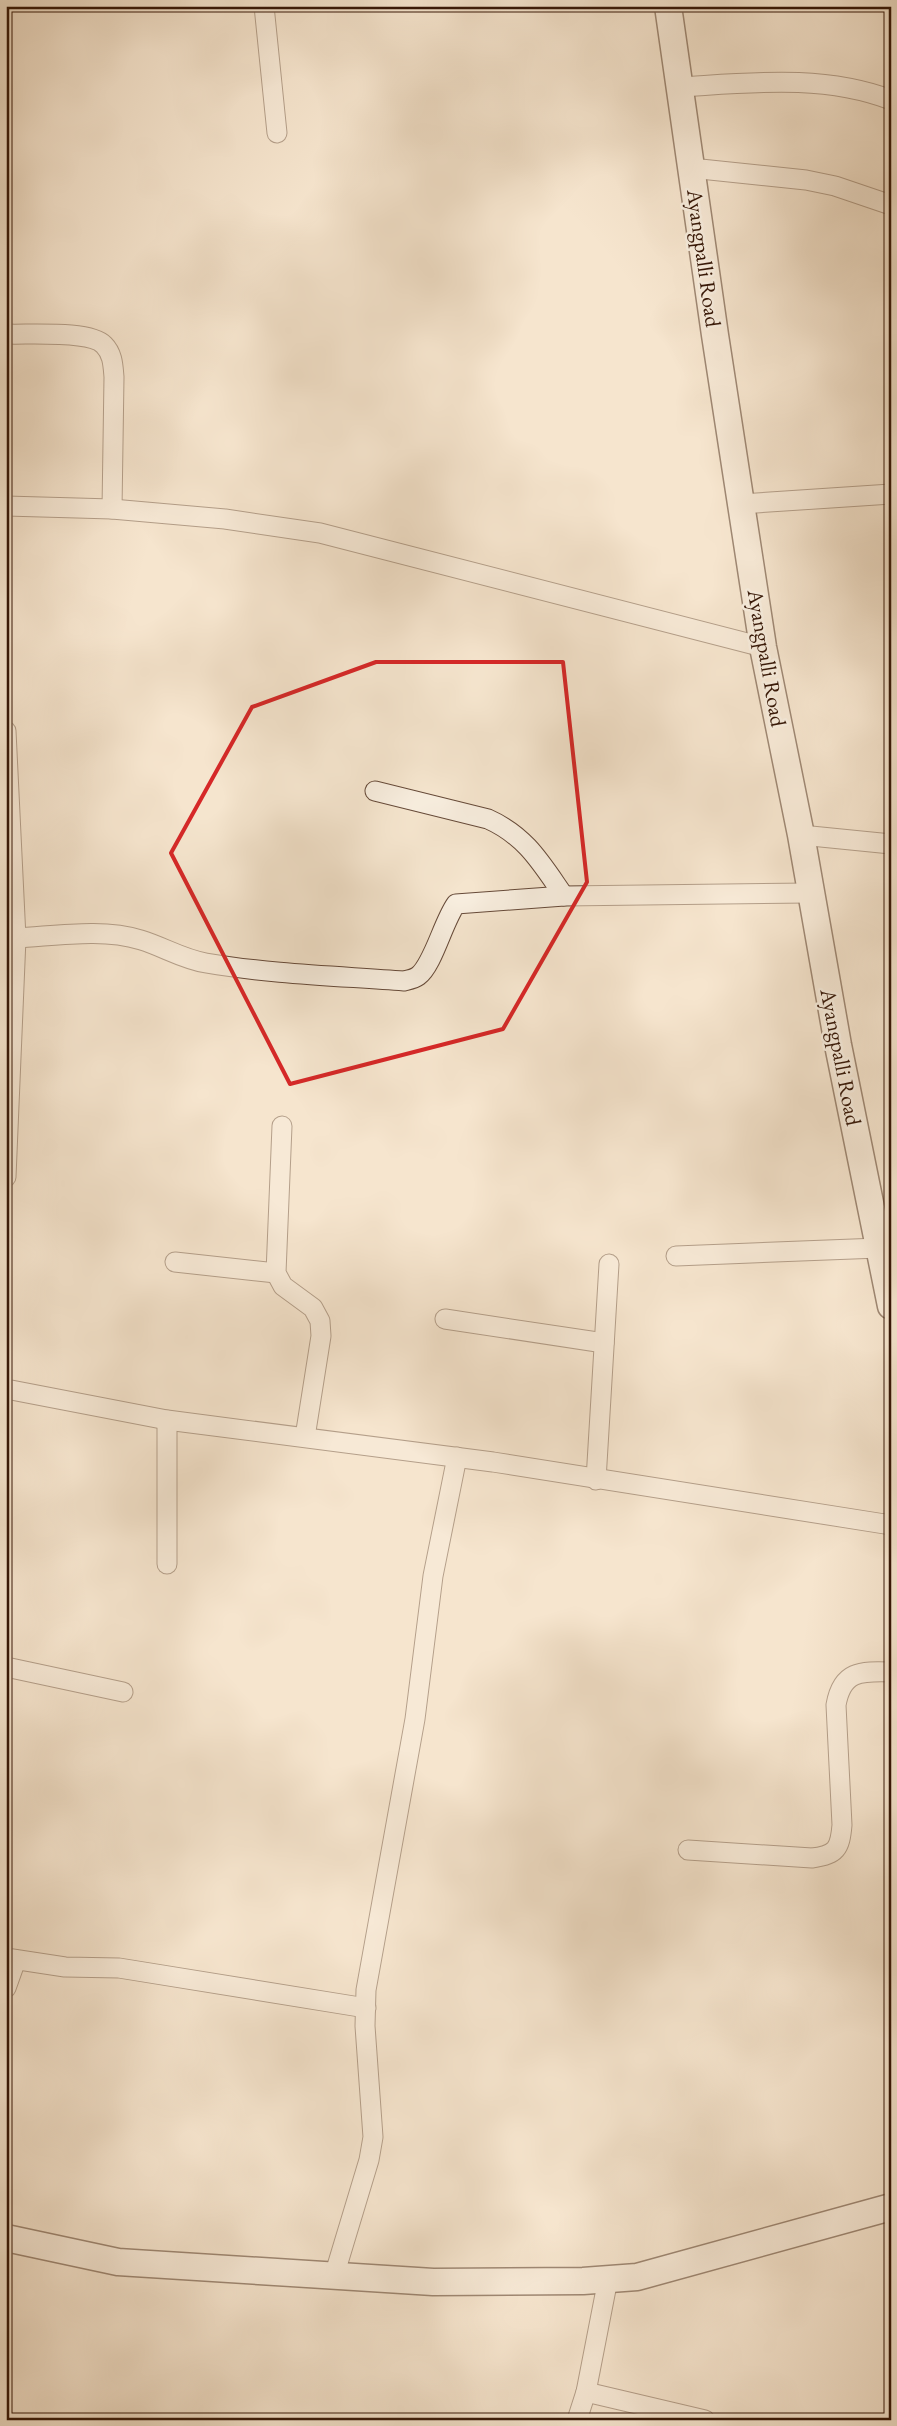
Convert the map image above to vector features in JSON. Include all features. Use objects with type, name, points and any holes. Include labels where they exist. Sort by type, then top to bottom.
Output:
[{"type":"street","points":[[264,6],[276,133]]},
{"type":"street","name":"Ayangpalli Road","points":[[668,6],[740,504],[763,647],[801,835],[809,893],[891,1306]]},
{"type":"street","points":[[679,87],[804,82],[858,90],[891,100]]},
{"type":"street","points":[[691,168],[806,180],[836,186],[891,205]]},
{"type":"street","points":[[6,334],[85,336],[103,343],[108,350],[113,361],[114,377],[112,509]]},
{"type":"street","points":[[740,504],[891,494]]},
{"type":"street","points":[[6,506],[112,509],[225,519],[320,534],[763,647]]},
{"type":"street","points":[[6,731],[16,938],[6,1177]]},
{"type":"street","points":[[375,791],[488,819],[505,827],[520,838],[536,856],[564,896]]},
{"type":"street","points":[[801,835],[891,844]]},
{"type":"street","points":[[16,938],[104,934],[142,940],[189,960],[208,964],[267,971],[404,981],[417,977],[425,970],[448,914],[456,904],[564,896],[809,893]]},
{"type":"street","points":[[282,1126],[276,1273],[283,1286],[313,1308],[320,1321],[321,1336],[305,1437]]},
{"type":"street","points":[[676,1256],[879,1248]]},
{"type":"street","points":[[175,1262],[276,1273]]},
{"type":"street","points":[[596,1480],[609,1264]]},
{"type":"street","points":[[445,1318],[604,1343]]},
{"type":"street","points":[[6,1389],[167,1420],[457,1458],[812,1511],[891,1525]]},
{"type":"street","points":[[167,1420],[167,1564]]},
{"type":"street","points":[[334,2276],[369,2160],[373,2138],[365,2026],[366,2008],[375,1938],[415,1719],[433,1576],[457,1458]]},
{"type":"street","points":[[6,1667],[123,1692]]},
{"type":"street","points":[[688,1850],[812,1858],[827,1856],[836,1850],[840,1840],[842,1825],[836,1705],[839,1692],[846,1680],[856,1673],[891,1672]]},
{"type":"street","points":[[6,1988],[11,1959],[65,1967],[119,1968],[366,2008]]},
{"type":"street","points":[[6,2238],[118,2262],[433,2282],[487,2283],[608,2279],[637,2277],[891,2207]]},
{"type":"street","points":[[577,2420],[586,2392],[608,2279]]},
{"type":"street","points":[[586,2392],[705,2420]]},
{"type":"highlighted area","points":[[376,662],[563,662],[587,882],[503,1029],[290,1084],[171,853],[252,707]]}]
